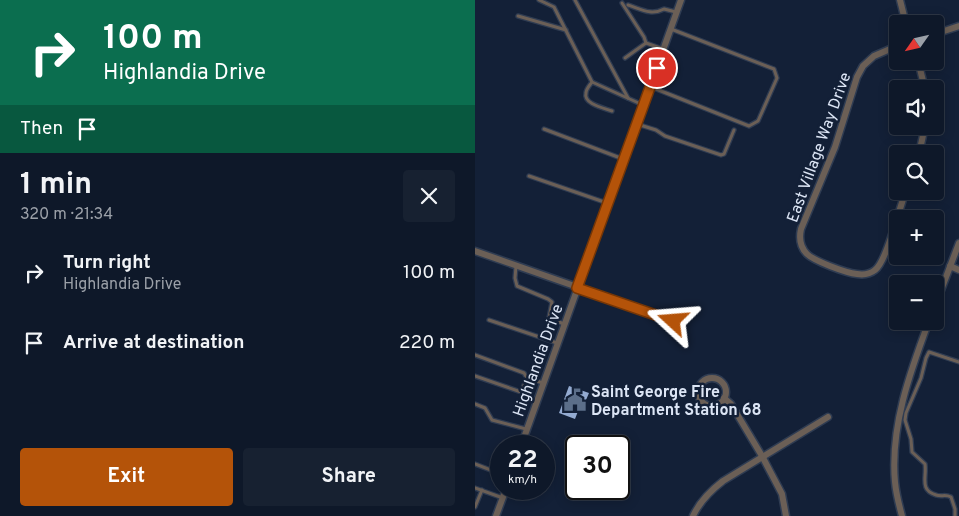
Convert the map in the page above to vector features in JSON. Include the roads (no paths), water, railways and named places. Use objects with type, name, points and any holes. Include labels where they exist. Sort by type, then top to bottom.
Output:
[{"type":"street","name":"Highlandia Drive","points":[[525,435],[681,0]]},
{"type":"street","points":[[900,0],[904,15]]},
{"type":"street","points":[[944,31],[959,26]]},
{"type":"street","name":"East Village Way Drive","points":[[889,49],[874,56],[863,66],[857,76],[835,148],[801,229],[799,238],[802,247],[806,254],[815,260],[856,274],[866,274],[874,271],[880,265],[885,254],[902,200]]},
{"type":"street","points":[[944,282],[959,243]]},
{"type":"street","points":[[475,251],[673,321]]},
{"type":"street","points":[[950,266],[959,270]]},
{"type":"street","points":[[901,516],[895,482],[896,441],[903,401],[926,330]]},
{"type":"street","points":[[715,379],[723,384],[725,389],[724,398],[718,404],[706,405],[699,399],[699,386],[706,380],[715,379]]},
{"type":"street","points":[[724,398],[731,404],[782,494],[786,516]]},
{"type":"street","points":[[693,516],[708,493],[723,481],[828,417]]},
{"type":"street","points":[[496,516],[502,500]]},
{"type":"lane","points":[[539,0],[554,7],[592,82],[643,105]]},
{"type":"lane","points":[[575,0],[629,98]]},
{"type":"lane","points":[[622,3],[646,43]]},
{"type":"lane","points":[[628,5],[650,13],[664,10],[677,12]]},
{"type":"lane","points":[[518,16],[566,30]]},
{"type":"lane","points":[[650,86],[749,126],[758,121],[777,78],[773,69],[671,29]]},
{"type":"lane","points":[[646,43],[663,49]]},
{"type":"lane","points":[[625,58],[646,43]]},
{"type":"lane","points":[[592,82],[586,92],[586,97],[591,103],[611,111]]},
{"type":"lane","points":[[637,124],[656,130],[665,136],[721,155],[724,154],[734,130]]},
{"type":"lane","points":[[544,129],[624,159]]},
{"type":"lane","points":[[529,176],[608,203]]},
{"type":"lane","points":[[517,265],[515,278],[517,286],[552,302],[549,318],[564,324]]},
{"type":"lane","points":[[489,320],[557,343]]},
{"type":"lane","points":[[955,516],[951,497],[932,494],[926,489],[924,480],[925,464],[912,452],[905,416],[921,378],[927,354],[931,352],[959,362]]},
{"type":"lane","points":[[475,355],[524,373],[527,378],[543,383]]},
{"type":"lane","points":[[475,376],[521,392],[527,378]]},
{"type":"lane","points":[[475,404],[485,408],[492,420],[527,430]]},
{"type":"lane","points":[[475,464],[490,470]]},
{"type":"lane","points":[[475,488],[490,493]]},
{"type":"lane","points":[[475,507],[481,490]]},
{"type":"place","name":"Saint George Fire Department Station 68","points":[[575,400]]}]
